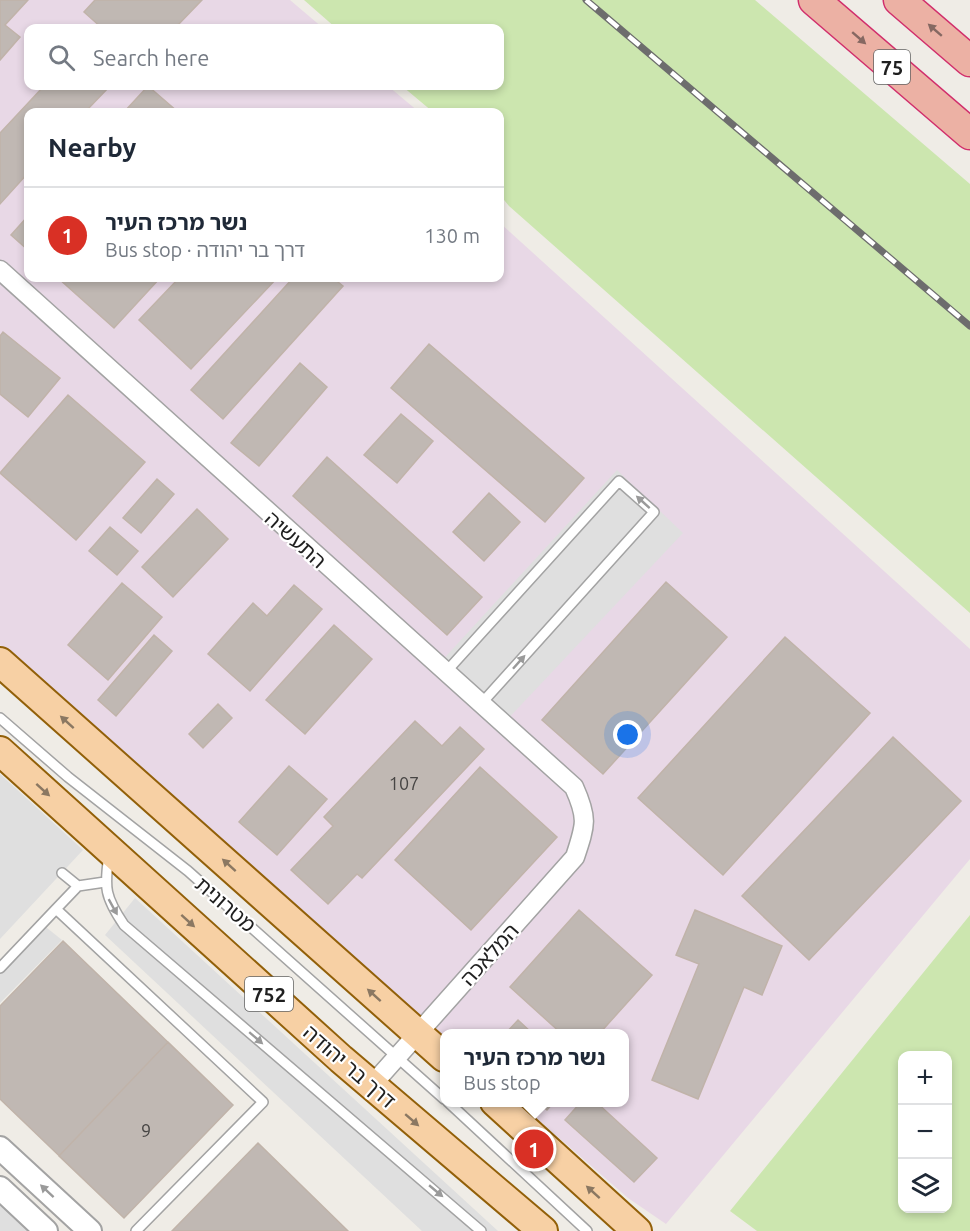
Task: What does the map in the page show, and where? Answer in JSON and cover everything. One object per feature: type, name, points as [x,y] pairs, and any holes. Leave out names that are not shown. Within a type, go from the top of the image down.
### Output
[{"type":"highway","name":"75","points":[[814,0],[970,134]]},
{"type":"highway","name":"75","points":[[899,0],[970,61]]},
{"type":"main road","points":[[0,662],[440,1053]]},
{"type":"main road","name":"דרך בר יהודה","points":[[0,751],[372,1085],[543,1231]]},
{"type":"main road","points":[[501,1107],[637,1231]]},
{"type":"street","name":"התעשיה","points":[[0,270],[480,705],[574,787],[585,812]]},
{"type":"street","name":"המלאכה","points":[[372,1085],[575,857],[583,833],[585,812]]},
{"type":"street","points":[[0,1148],[90,1231]]},
{"type":"street","points":[[0,1188],[46,1231]]},
{"type":"lane","points":[[445,673],[619,481],[654,512],[480,705]]},
{"type":"lane","name":"מטרונית","points":[[0,718],[68,777],[195,877],[440,1095]]},
{"type":"lane","points":[[110,850],[105,882],[108,902],[124,925],[481,1231]]},
{"type":"lane","points":[[62,873],[78,886]]},
{"type":"lane","points":[[0,968],[78,886],[105,882]]},
{"type":"lane","points":[[56,909],[263,1102],[136,1231]]},
{"type":"lane","points":[[453,1107],[587,1231]]},
{"type":"shaded area","points":[[0,0],[290,0],[318,24],[24,24],[24,90],[393,90],[414,108],[24,108],[24,282],[504,282],[504,227],[970,649],[970,859],[666,1224],[628,1198],[524,1107],[629,1107],[629,1029],[440,1029],[440,1033],[0,645]]},
{"type":"shaded area","points":[[617,470],[683,533],[502,725],[437,666]]},
{"type":"shaded area","points":[[0,774],[83,850],[0,939]]},
{"type":"shaded area","points":[[135,898],[498,1231],[422,1231],[105,935]]},
{"type":"shaded area","points":[[42,924],[62,940],[0,1003],[0,968]]},
{"type":"shaded area","points":[[0,1201],[32,1231],[0,1231]]},
{"type":"green space","points":[[304,0],[755,0],[970,184],[970,613],[509,206],[504,200],[504,108],[428,108],[407,90],[504,90],[504,24],[331,24]]},
{"type":"green space","points":[[970,915],[970,1231],[757,1231],[730,1211]]},
{"type":"building","points":[[0,0],[28,0],[5,25],[20,37],[0,60]]},
{"type":"building","points":[[95,0],[202,0],[179,24],[98,24],[84,12]]},
{"type":"building","points":[[40,90],[106,90],[89,108],[24,108],[24,177],[0,204],[0,133]]},
{"type":"building","points":[[144,90],[153,90],[173,108],[128,108]]},
{"type":"building","points":[[24,220],[24,246],[11,235]]},
{"type":"building","points":[[62,282],[156,282],[114,328]]},
{"type":"building","points":[[175,282],[273,282],[191,369],[139,320]]},
{"type":"building","points":[[289,282],[338,282],[343,286],[223,419],[191,390]]},
{"type":"building","points":[[3,332],[60,378],[28,417],[0,394],[0,336]]},
{"type":"building","points":[[429,344],[584,478],[545,522],[391,388]]},
{"type":"building","points":[[300,363],[327,387],[259,466],[231,443]]},
{"type":"building","points":[[68,395],[145,462],[76,540],[0,473]]},
{"type":"building","points":[[401,414],[433,441],[397,483],[364,455]]},
{"type":"building","points":[[327,457],[482,597],[447,635],[293,496]]},
{"type":"building","points":[[157,479],[174,494],[141,533],[123,518]]},
{"type":"building","points":[[489,493],[520,522],[484,561],[453,532]]},
{"type":"building","points":[[197,509],[228,539],[173,597],[142,567]]},
{"type":"building","points":[[110,527],[138,551],[117,575],[89,551]]},
{"type":"building","points":[[666,582],[727,637],[603,774],[542,720]]},
{"type":"building","points":[[122,583],[162,617],[108,680],[68,645]]},
{"type":"building","points":[[294,585],[322,609],[250,691],[208,654],[253,603],[267,616]]},
{"type":"building","points":[[334,625],[372,659],[305,734],[266,700]]},
{"type":"building","points":[[154,635],[172,651],[116,716],[98,700]]},
{"type":"building","points":[[785,637],[870,713],[723,875],[638,798]]},
{"type":"building","points":[[218,704],[232,718],[203,748],[189,734]]},
{"type":"building","points":[[415,721],[442,746],[460,727],[484,749],[362,878],[357,874],[328,904],[291,870],[333,826],[324,817]]},
{"type":"building","points":[[893,737],[961,801],[809,960],[742,896]]},
{"type":"building","points":[[289,766],[327,799],[277,855],[239,822]]},
{"type":"building","points":[[480,767],[557,837],[471,930],[395,860]]},
{"type":"building","points":[[579,910],[652,975],[603,1029],[556,1029],[510,987]]},
{"type":"building","points":[[695,910],[782,946],[762,995],[744,987],[698,1099],[652,1080],[699,964],[676,955]]},
{"type":"building","points":[[63,941],[233,1105],[124,1218],[0,1099],[0,1006]]},
{"type":"building","points":[[518,1020],[528,1029],[510,1029]]},
{"type":"building","points":[[168,1042],[233,1105],[124,1218],[59,1156]]},
{"type":"building","points":[[577,1107],[601,1107],[657,1158],[634,1182],[565,1120]]},
{"type":"building","points":[[258,1143],[348,1231],[172,1231]]},
{"type":"building","points":[[258,1143],[348,1231],[172,1231]]},
{"type":"railway","points":[[586,0],[970,326]]},
{"type":"place","name":"נשר מרכז העיר","points":[[534,1149]]}]
